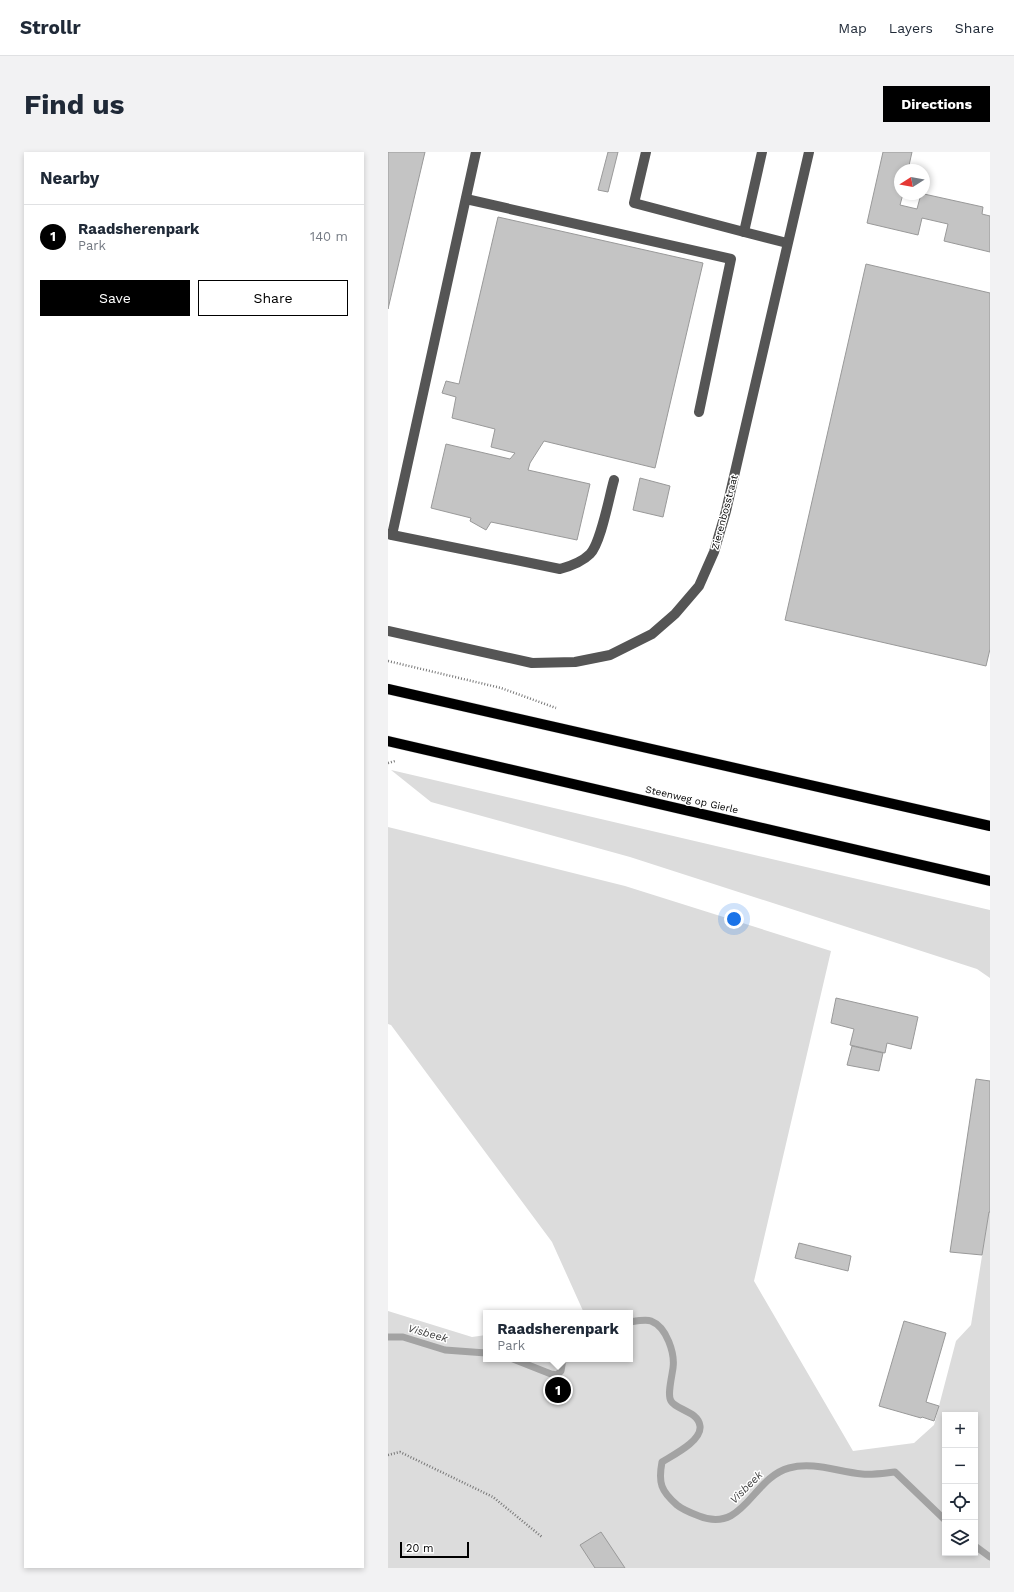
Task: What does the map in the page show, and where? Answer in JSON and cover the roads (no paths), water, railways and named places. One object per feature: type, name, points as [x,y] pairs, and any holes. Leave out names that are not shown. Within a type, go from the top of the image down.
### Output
[{"type":"main road","points":[[388,689],[990,826]]},
{"type":"main road","name":"Steenweg op Gierle","points":[[388,741],[990,881]]},
{"type":"street","points":[[476,152],[390,535],[560,569],[574,565],[591,553],[599,536],[614,480]]},
{"type":"street","points":[[646,152],[634,203],[787,243]]},
{"type":"street","points":[[744,232],[762,152]]},
{"type":"street","name":"Zierenbosstraat","points":[[388,632],[532,663],[575,662],[610,655],[652,634],[675,614],[699,586],[714,552],[726,511],[809,152]]},
{"type":"street","points":[[466,199],[731,259],[699,412]]},
{"type":"waterway","name":"Visbeek","points":[[633,1322],[649,1320],[657,1324],[666,1335],[673,1356],[670,1390],[671,1401],[677,1407],[695,1417],[700,1426],[699,1432],[692,1442],[662,1462],[660,1476],[662,1486],[667,1495],[677,1505],[690,1513],[714,1520],[727,1518],[737,1511],[776,1474],[798,1466],[816,1466],[862,1474],[895,1472],[942,1517]]},
{"type":"waterway","name":"Visbeek","points":[[388,1337],[403,1337],[445,1350],[483,1353]]},
{"type":"waterway","name":"Visbeek","points":[[521,1362],[557,1375],[561,1371],[562,1362]]},
{"type":"waterway","name":"Visbeek","points":[[978,1548],[990,1557]]},
{"type":"place","name":"Raadsherenpark","points":[[558,1390]]}]
